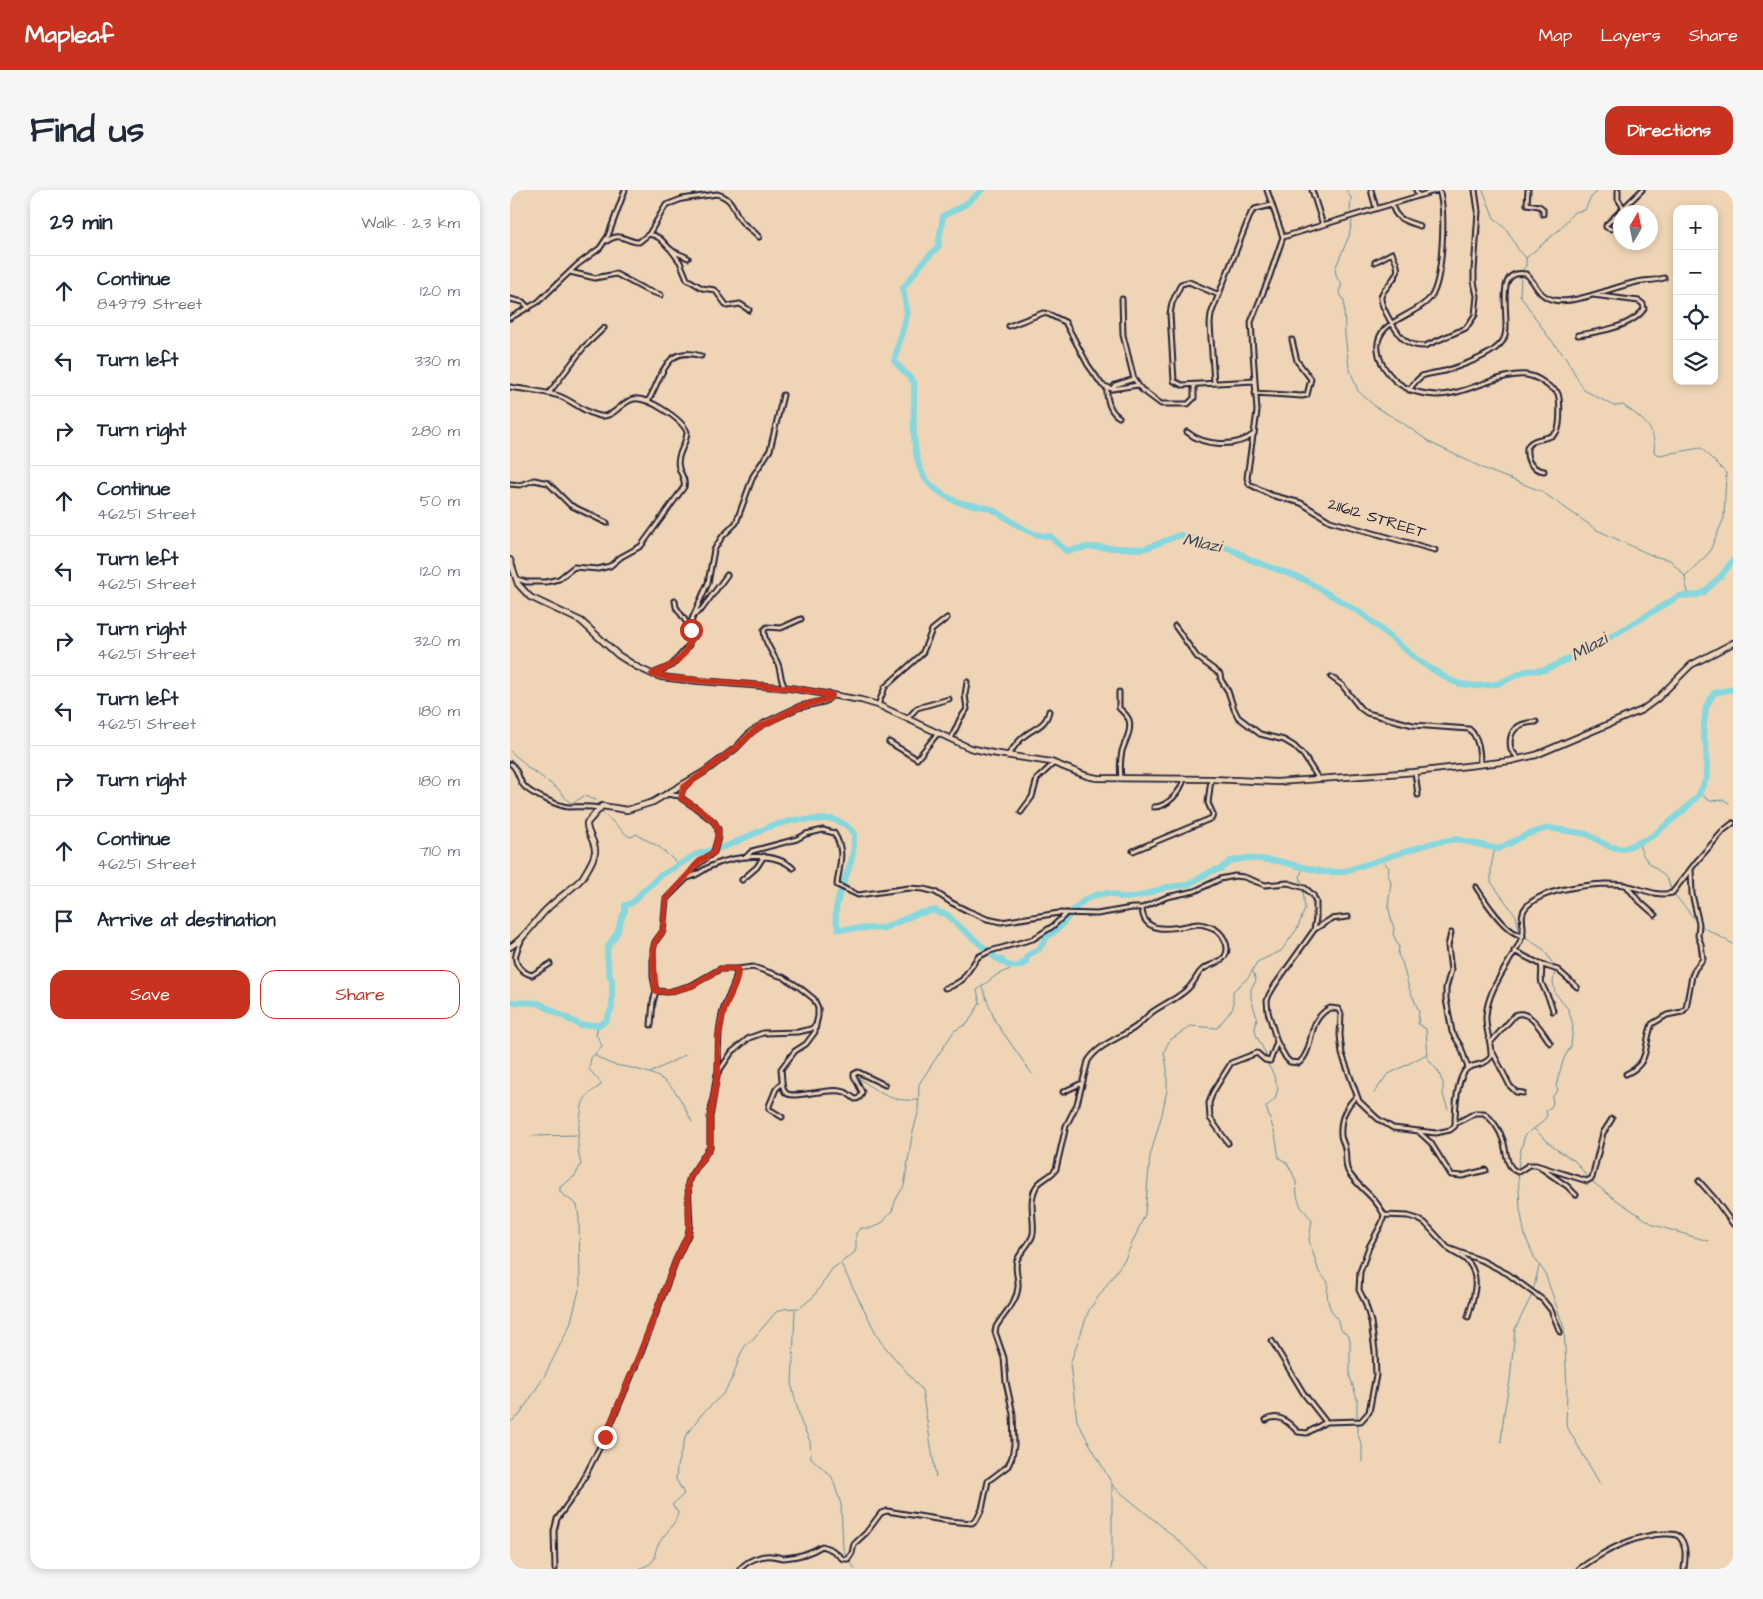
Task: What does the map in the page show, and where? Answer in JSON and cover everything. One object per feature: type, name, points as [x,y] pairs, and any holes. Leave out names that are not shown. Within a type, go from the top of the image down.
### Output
[{"type":"street","points":[[604,243],[625,190]]},
{"type":"street","points":[[1187,432],[1200,440],[1227,443],[1241,442],[1254,434],[1257,412],[1251,322],[1283,237],[1268,190]]},
{"type":"street","points":[[1312,190],[1323,225]]},
{"type":"street","points":[[1371,190],[1376,208]]},
{"type":"street","points":[[1416,190],[1418,196]]},
{"type":"street","points":[[1283,237],[1439,190],[1443,219],[1437,283],[1431,297],[1426,302],[1414,312],[1392,323],[1382,333],[1378,346],[1379,356],[1390,376],[1404,387],[1409,390],[1436,395],[1509,377],[1523,375],[1538,379],[1558,393],[1559,419],[1556,433],[1532,442],[1527,448],[1530,464],[1533,468],[1544,471]]},
{"type":"street","points":[[1375,262],[1392,253],[1398,265],[1398,272],[1382,292],[1381,300],[1400,337],[1405,341],[1419,346],[1432,344],[1466,328],[1472,322],[1477,304],[1474,282],[1478,210],[1475,190]]},
{"type":"street","points":[[1528,190],[1527,204],[1541,207],[1543,214]]},
{"type":"street","points":[[1618,190],[1618,199],[1622,205]]},
{"type":"street","points":[[1625,205],[1642,190]]},
{"type":"street","points":[[510,318],[530,308],[604,243],[616,236],[639,242],[649,234],[666,205],[682,199],[717,194],[723,195],[732,203],[743,223],[751,228],[758,237]]},
{"type":"street","points":[[1392,204],[1393,212],[1396,216],[1420,226]]},
{"type":"street","points":[[1214,384],[1210,319],[1251,213],[1255,209],[1272,205]]},
{"type":"street","points":[[1610,230],[1606,225],[1613,218]]},
{"type":"street","points":[[649,234],[663,240],[679,260],[684,277],[689,281],[704,289],[715,290],[727,306],[740,304],[748,310]]},
{"type":"street","points":[[671,250],[688,258]]},
{"type":"street","points":[[569,272],[595,278],[616,274],[646,290],[661,295]]},
{"type":"street","points":[[1409,390],[1421,376],[1462,365],[1489,353],[1503,342],[1506,330],[1506,287],[1508,278],[1511,276],[1526,274],[1537,290],[1554,300],[1568,300],[1636,282],[1664,278]]},
{"type":"street","points":[[1219,295],[1186,282],[1180,284],[1172,303],[1170,314],[1174,381],[1182,385],[1254,381]]},
{"type":"street","points":[[1578,334],[1609,329],[1637,316],[1644,309],[1644,304],[1639,301],[1592,295]]},
{"type":"street","points":[[510,299],[523,302],[530,308]]},
{"type":"street","points":[[1122,299],[1124,335],[1134,379],[1138,386],[1154,400],[1167,406],[1191,402],[1194,398],[1194,385]]},
{"type":"street","points":[[1009,326],[1043,313],[1061,319],[1069,327],[1088,365],[1102,385],[1112,389],[1138,386]]},
{"type":"street","points":[[549,393],[584,347],[604,328]]},
{"type":"street","points":[[1255,392],[1307,395],[1311,379],[1297,361],[1292,340]]},
{"type":"street","points":[[648,401],[668,362],[686,354],[701,356]]},
{"type":"street","points":[[1112,389],[1115,385],[1134,379]]},
{"type":"street","points":[[510,387],[549,393],[601,416],[612,414],[634,399],[648,401],[681,422],[687,432],[679,463],[679,469],[685,481],[684,487],[641,546],[621,557],[610,566],[598,569],[574,567],[560,579],[546,582],[526,582],[516,579]]},
{"type":"street","points":[[1107,388],[1109,403],[1114,413],[1119,417]]},
{"type":"street","points":[[652,674],[675,663],[689,645],[694,614],[708,583],[714,550],[722,537],[736,523],[749,486],[770,450],[783,395]]},
{"type":"street","name":"211612 STREET","points":[[1254,434],[1247,478],[1248,484],[1271,495],[1301,502],[1330,521],[1435,550]]},
{"type":"street","points":[[510,484],[520,485],[534,480],[548,483],[570,505],[607,523]]},
{"type":"street","points":[[510,563],[518,584],[530,597],[581,621],[618,655],[652,674],[670,678],[785,688],[878,704],[980,751],[1054,762],[1087,776],[1097,778],[1211,779],[1277,782],[1415,772],[1520,759],[1642,710],[1656,700],[1691,665],[1733,643]]},
{"type":"street","points":[[694,614],[702,608],[728,575]]},
{"type":"street","points":[[675,601],[676,607],[691,630]]},
{"type":"street","points":[[785,688],[781,681],[778,663],[767,643],[764,630],[767,627],[781,628],[801,618]]},
{"type":"street","points":[[878,704],[885,687],[922,654],[934,627],[947,618]]},
{"type":"street","points":[[1175,626],[1197,657],[1220,674],[1238,717],[1260,734],[1284,740],[1294,746],[1304,756],[1318,778]]},
{"type":"street","points":[[1331,677],[1342,685],[1360,708],[1367,713],[1413,725],[1469,729],[1476,739],[1480,764]]},
{"type":"street","points":[[951,739],[966,709],[967,682]]},
{"type":"street","points":[[1120,692],[1119,708],[1128,717],[1130,726],[1121,758],[1121,778]]},
{"type":"street","points":[[680,796],[684,787],[736,748],[757,728],[799,707],[825,700],[832,695]]},
{"type":"street","points":[[908,718],[917,708],[949,699]]},
{"type":"street","points":[[1007,756],[1022,737],[1045,722],[1048,711]]},
{"type":"street","points":[[1520,759],[1511,750],[1514,730],[1520,725],[1536,722]]},
{"type":"street","points":[[889,742],[917,759],[938,733]]},
{"type":"street","points":[[1021,812],[1032,798],[1037,779],[1054,762]]},
{"type":"street","points":[[511,764],[516,769],[525,788],[543,798],[563,806],[599,808],[604,806],[623,810],[646,805],[704,772]]},
{"type":"street","points":[[1415,772],[1418,794]]},
{"type":"street","points":[[1154,807],[1162,806],[1169,801],[1184,779]]},
{"type":"street","points":[[1134,851],[1212,818],[1213,814],[1207,800],[1211,779]]},
{"type":"street","points":[[651,1026],[656,991],[654,945],[663,931],[666,899],[700,861],[714,850],[718,837],[716,825],[703,812],[683,800],[680,796],[666,794]]},
{"type":"street","points":[[510,946],[523,936],[547,909],[576,884],[585,873],[594,857],[595,850],[587,829],[587,823],[599,808]]},
{"type":"street","points":[[1348,917],[1331,919],[1314,930],[1275,985],[1268,998],[1267,1010],[1277,1042],[1288,1061],[1293,1064],[1299,1064],[1306,1054],[1313,1027],[1319,1016],[1330,1008],[1338,1009],[1341,1014],[1341,1047],[1359,1101],[1389,1127],[1436,1133],[1445,1132],[1454,1128],[1458,1090],[1464,1072],[1468,1068],[1489,1060],[1491,1055],[1486,1018],[1487,1009],[1495,984],[1522,936],[1524,909],[1544,895],[1566,888],[1602,884],[1625,885],[1650,893],[1672,894],[1691,868],[1724,830],[1733,823]]},
{"type":"street","points":[[746,857],[752,851],[823,830],[834,833],[839,841],[842,852],[837,885],[842,888],[858,896],[909,888],[924,889],[934,892],[952,904],[968,911],[987,919],[1001,922],[1068,913],[1097,914],[1142,908],[1167,897],[1200,889],[1220,879],[1240,876],[1265,885],[1288,883],[1308,890],[1316,902],[1314,930]]},
{"type":"street","points":[[686,878],[696,876],[719,863],[746,857],[764,856],[777,859],[793,868]]},
{"type":"street","points":[[742,880],[757,867],[764,856]]},
{"type":"street","points":[[1626,1074],[1638,1068],[1643,1060],[1652,1024],[1668,1015],[1682,1012],[1688,1006],[1692,976],[1703,959],[1698,936],[1699,924],[1692,891],[1691,868]]},
{"type":"street","points":[[1625,885],[1655,915]]},
{"type":"street","points":[[1476,887],[1498,920],[1504,923],[1513,933],[1522,936]]},
{"type":"street","points":[[740,1569],[755,1559],[766,1556],[784,1558],[813,1551],[822,1546],[832,1550],[843,1559],[848,1559],[854,1544],[866,1533],[881,1513],[884,1512],[890,1511],[956,1522],[972,1523],[977,1519],[984,1505],[988,1481],[1008,1466],[1014,1446],[1014,1414],[1006,1382],[1004,1358],[995,1332],[996,1327],[1016,1297],[1018,1287],[1016,1265],[1019,1256],[1032,1236],[1032,1212],[1035,1191],[1040,1183],[1056,1169],[1066,1126],[1078,1104],[1085,1070],[1091,1055],[1133,1029],[1154,1011],[1177,997],[1193,984],[1200,972],[1223,958],[1226,954],[1223,937],[1220,931],[1215,928],[1202,924],[1172,929],[1154,927],[1145,920],[1142,908]]},
{"type":"street","points":[[944,988],[962,980],[978,957],[1033,939],[1068,913]]},
{"type":"street","points":[[1452,933],[1448,946],[1451,970],[1446,988],[1446,999],[1452,1032],[1461,1047],[1468,1068]]},
{"type":"street","points":[[523,936],[514,959],[519,967],[532,975],[550,964]]},
{"type":"street","points":[[1514,951],[1540,964],[1558,970],[1577,987]]},
{"type":"street","points":[[1540,964],[1542,984],[1551,1001],[1553,1011]]},
{"type":"street","points":[[656,991],[668,992],[692,986],[720,969],[738,969],[750,966],[786,978],[814,1000],[818,1016],[815,1032],[781,1069],[782,1082],[788,1094],[802,1095],[822,1090],[832,1090],[845,1092],[855,1099],[860,1097],[862,1092],[854,1076],[856,1072],[862,1073],[885,1085]]},
{"type":"street","points":[[554,1569],[554,1531],[557,1519],[579,1488],[608,1431],[689,1232],[688,1184],[690,1177],[710,1147],[710,1117],[718,1073],[720,1024],[736,981],[738,969]]},
{"type":"street","points":[[1490,1043],[1515,1015],[1520,1013],[1528,1015],[1550,1043]]},
{"type":"street","points":[[718,1073],[738,1046],[756,1035],[769,1032],[804,1031],[816,1025]]},
{"type":"street","points":[[1228,1143],[1210,1118],[1209,1103],[1213,1092],[1230,1063],[1256,1053],[1265,1060],[1270,1061],[1277,1042]]},
{"type":"street","points":[[1491,1049],[1510,1086],[1516,1092],[1523,1093]]},
{"type":"street","points":[[782,1082],[776,1089],[768,1106],[769,1109],[782,1117]]},
{"type":"street","points":[[1063,1092],[1082,1083]]},
{"type":"street","points":[[1266,1420],[1280,1417],[1298,1432],[1304,1433],[1326,1422],[1361,1421],[1367,1416],[1371,1405],[1376,1375],[1375,1351],[1370,1318],[1359,1290],[1359,1284],[1361,1267],[1384,1215],[1377,1204],[1349,1173],[1346,1165],[1345,1149],[1341,1137],[1343,1118],[1348,1105],[1357,1096]]},
{"type":"street","points":[[1455,1124],[1475,1112],[1484,1113],[1501,1134],[1509,1164],[1518,1172],[1529,1165],[1536,1165],[1575,1178],[1590,1180],[1603,1133],[1612,1119]]},
{"type":"street","points":[[1418,1131],[1431,1143],[1451,1175],[1462,1176],[1486,1170]]},
{"type":"street","points":[[1536,1165],[1567,1186],[1576,1195]]},
{"type":"street","points":[[1698,1182],[1714,1198],[1733,1224]]},
{"type":"street","points":[[1384,1215],[1408,1216],[1426,1223],[1448,1248],[1466,1260],[1470,1265],[1476,1287],[1468,1317]]},
{"type":"street","points":[[1448,1248],[1496,1266],[1522,1284],[1543,1300],[1552,1310],[1560,1332]]},
{"type":"street","points":[[1272,1341],[1304,1394],[1326,1422]]},
{"type":"street","points":[[1579,1569],[1617,1546],[1645,1536],[1670,1534],[1677,1535],[1682,1540],[1685,1552],[1684,1569]]},
{"type":"waterway","name":"Mlazi","points":[[982,190],[966,204],[943,216],[938,247],[903,288],[907,314],[894,361],[914,382],[914,430],[919,466],[929,484],[951,499],[995,511],[1021,528],[1042,536],[1050,536],[1066,551],[1089,547],[1144,549],[1180,535],[1229,548],[1251,560],[1305,580],[1364,615],[1420,662],[1450,680],[1460,684],[1477,686],[1497,684],[1526,671],[1544,670],[1554,666],[1612,636],[1679,596],[1697,595],[1704,592],[1721,576],[1733,560]]},
{"type":"waterway","points":[[1346,190],[1351,198],[1350,211]]},
{"type":"waterway","points":[[1483,190],[1494,218],[1507,230],[1518,249],[1526,258]]},
{"type":"waterway","points":[[1522,270],[1526,266],[1526,258],[1558,231],[1574,212],[1585,210],[1590,199],[1598,190]]},
{"type":"waterway","points":[[1352,221],[1349,236],[1335,269],[1337,278],[1342,284],[1339,292],[1344,301],[1345,335],[1349,367],[1358,391],[1377,408],[1400,421],[1431,443],[1487,470],[1541,491],[1597,530],[1653,556],[1670,560],[1685,576],[1689,595]]},
{"type":"waterway","points":[[1521,276],[1520,295],[1547,335],[1566,358],[1584,390],[1614,406],[1623,405],[1642,419],[1653,436],[1654,452],[1659,455],[1701,448],[1726,473],[1724,518],[1709,553],[1685,576]]},
{"type":"waterway","points":[[1071,912],[1086,899],[1096,895],[1108,893],[1124,898],[1140,896],[1167,887],[1187,885],[1212,871],[1220,869],[1231,861],[1247,858],[1278,861],[1323,872],[1342,872],[1432,843],[1456,839],[1498,849],[1528,834],[1548,828],[1587,834],[1610,847],[1623,849],[1651,837],[1698,796],[1707,777],[1706,747],[1703,733],[1706,707],[1714,693],[1733,689]]},
{"type":"waterway","points":[[510,751],[528,768],[559,790],[569,802],[573,803],[584,796],[596,800],[598,805]]},
{"type":"waterway","points":[[1699,793],[1710,801],[1724,800],[1729,803]]},
{"type":"waterway","points":[[601,811],[628,836],[632,837],[636,834],[659,847],[678,864]]},
{"type":"waterway","points":[[510,1002],[538,1003],[580,1025],[599,1025],[606,1021],[612,1007],[612,980],[609,974],[607,952],[617,933],[625,911],[625,905],[634,901],[658,877],[695,855],[727,846],[771,826],[794,820],[833,819],[846,825],[854,833],[854,847],[836,911],[836,921],[839,929],[884,928],[916,914],[936,910],[949,916],[997,959],[1017,966],[1022,965],[1023,962],[1026,963],[1027,956],[1039,949],[1047,937],[1060,927],[1071,913]]},
{"type":"waterway","points":[[1638,842],[1645,858],[1664,875],[1671,889]]},
{"type":"waterway","points":[[1495,848],[1491,867],[1491,882],[1516,916],[1520,933]]},
{"type":"waterway","points":[[1382,860],[1389,868],[1388,875],[1391,882],[1388,906],[1394,929],[1393,934],[1399,947],[1398,955],[1419,1011],[1418,1024],[1426,1029],[1428,1059],[1438,1071],[1443,1083],[1443,1095],[1448,1109]]},
{"type":"waterway","points":[[1302,885],[1300,876],[1303,867]]},
{"type":"waterway","points":[[1111,1569],[1112,1484],[1077,1421],[1070,1364],[1089,1310],[1125,1259],[1145,1214],[1150,1156],[1167,1090],[1167,1068],[1164,1053],[1167,1045],[1170,1040],[1191,1026],[1217,1028],[1233,1008],[1233,991],[1248,978],[1257,962],[1281,951],[1297,929],[1305,909],[1303,889]]},
{"type":"waterway","points":[[1674,894],[1698,923]]},
{"type":"waterway","points":[[1701,926],[1733,944]]},
{"type":"waterway","points":[[1524,936],[1544,950],[1555,967]]},
{"type":"waterway","points":[[639,1569],[650,1564],[655,1558],[658,1545],[676,1518],[678,1512],[672,1505],[684,1494],[676,1479],[677,1466],[686,1435],[702,1414],[724,1393],[733,1377],[740,1355],[746,1344],[753,1339],[776,1312],[783,1309],[800,1308],[814,1296],[832,1269],[854,1253],[856,1249],[856,1233],[861,1228],[872,1228],[883,1222],[892,1211],[896,1199],[904,1186],[912,1136],[918,1113],[919,1084],[954,1031],[968,1023],[980,1003],[977,990],[998,974],[1015,967]]},
{"type":"waterway","points":[[1253,971],[1256,981],[1251,989],[1251,998],[1257,1018],[1256,1035],[1265,1052],[1268,1065],[1278,1088],[1275,1099],[1266,1107],[1275,1134],[1279,1158],[1287,1163],[1292,1172],[1301,1207],[1312,1220],[1309,1240],[1319,1272],[1328,1282],[1327,1298],[1329,1306],[1338,1320],[1341,1330],[1350,1340],[1350,1377],[1357,1399],[1357,1419]]},
{"type":"waterway","points":[[1555,971],[1553,982],[1555,993],[1568,1009],[1573,1025],[1571,1046],[1564,1058],[1556,1086],[1558,1090],[1552,1097],[1553,1103],[1546,1110],[1547,1116],[1539,1125],[1525,1135],[1518,1169],[1520,1209],[1525,1236],[1535,1259],[1545,1273],[1564,1328],[1567,1388],[1566,1425],[1600,1484]]},
{"type":"waterway","points":[[982,987],[995,1021],[1032,1074]]},
{"type":"waterway","points":[[510,1422],[519,1416],[545,1375],[570,1325],[580,1286],[579,1218],[577,1205],[560,1192],[560,1187],[575,1176],[581,1164],[578,1142],[582,1106],[586,1097],[600,1086],[601,1083],[589,1069],[591,1058],[602,1046],[596,1035],[598,1025]]},
{"type":"waterway","points":[[1374,1093],[1387,1075],[1427,1054]]},
{"type":"waterway","points":[[595,1055],[611,1064],[650,1073],[667,1083],[678,1095],[692,1122]]},
{"type":"waterway","points":[[650,1073],[685,1055]]},
{"type":"waterway","points":[[859,1078],[886,1096],[901,1100],[919,1100]]},
{"type":"waterway","points":[[1534,1129],[1556,1149],[1575,1161],[1590,1180],[1654,1225],[1708,1241]]},
{"type":"waterway","points":[[532,1136],[577,1135]]},
{"type":"waterway","points":[[841,1264],[880,1341],[922,1390],[936,1477]]},
{"type":"waterway","points":[[1533,1291],[1539,1266]]},
{"type":"waterway","points":[[1501,1442],[1515,1329],[1532,1295]]},
{"type":"waterway","points":[[795,1310],[792,1387],[801,1422],[810,1441],[811,1458],[832,1477],[841,1504],[843,1548],[855,1569]]},
{"type":"waterway","points":[[1358,1423],[1358,1436],[1362,1445],[1362,1462]]},
{"type":"waterway","points":[[1112,1485],[1173,1536],[1206,1569]]},
{"type":"route","points":[[605,1437],[689,1232],[688,1184],[690,1177],[710,1147],[710,1117],[718,1073],[720,1024],[738,969],[715,970],[692,986],[672,991],[661,992],[656,991],[655,988],[652,954],[655,942],[663,931],[666,899],[690,875],[700,861],[714,852],[718,837],[718,829],[714,822],[692,804],[683,800],[680,796],[681,791],[736,748],[757,728],[799,707],[825,700],[832,695],[790,688],[670,678],[652,674],[675,663],[689,645],[691,630]]}]
